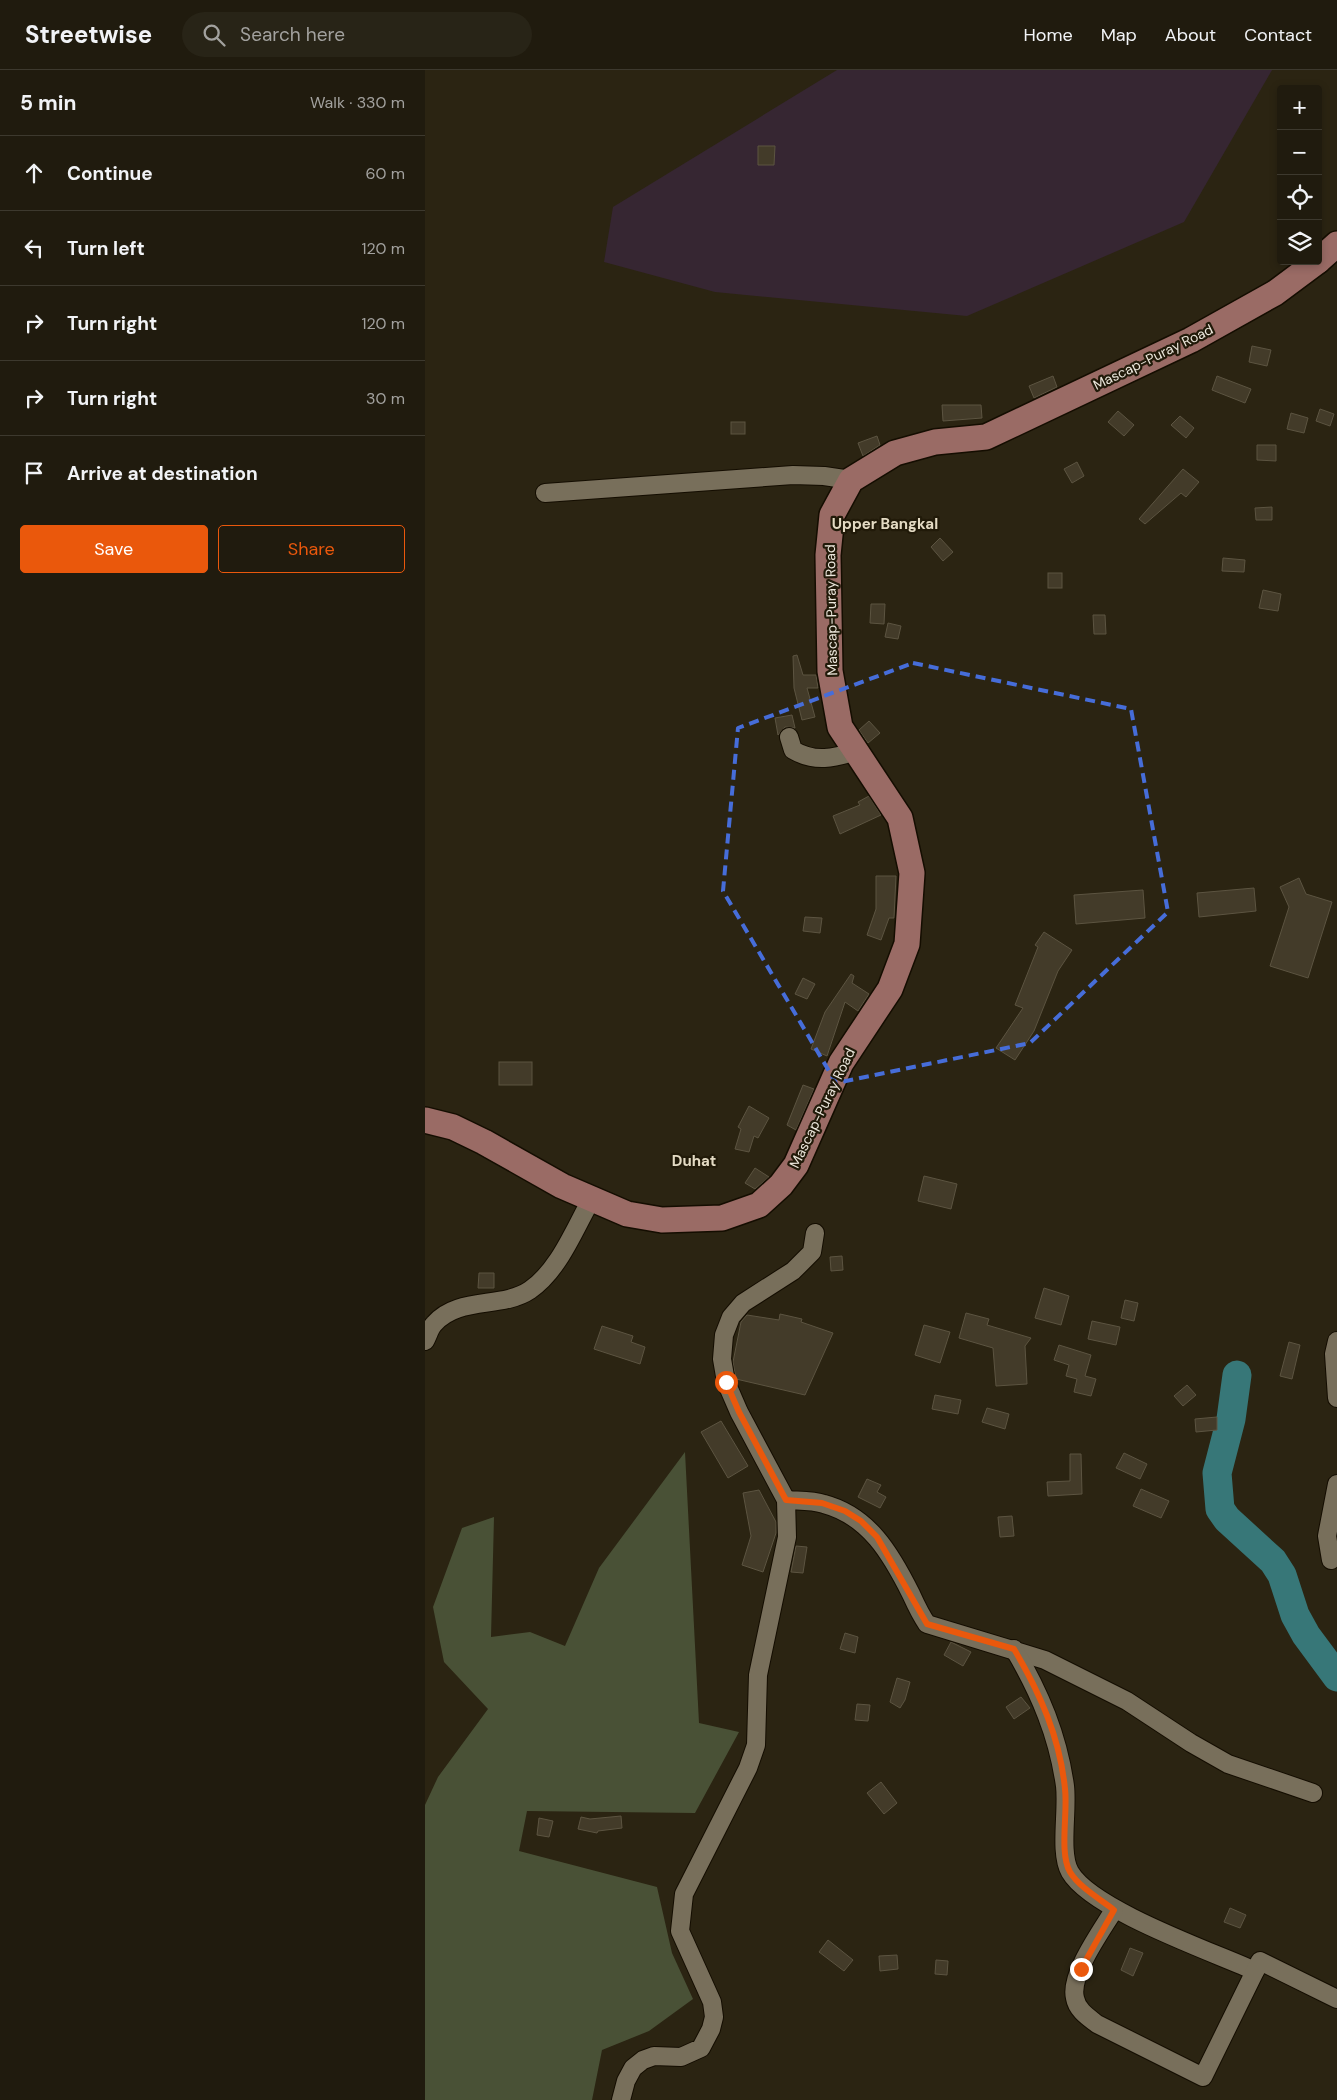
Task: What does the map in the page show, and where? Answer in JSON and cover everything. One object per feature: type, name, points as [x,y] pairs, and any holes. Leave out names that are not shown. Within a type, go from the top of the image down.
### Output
[{"type":"street","name":"Mascap-Puray Road","points":[[1322,257],[1337,244]]},
{"type":"street","name":"Mascap-Puray Road","points":[[425,1120],[453,1127],[484,1142],[562,1186],[627,1214],[662,1220],[722,1218],[759,1204],[781,1185],[796,1165],[841,1063],[890,989],[907,944],[912,873],[900,818],[841,727],[830,671],[829,547],[832,515],[851,480],[895,453],[935,442],[986,437],[1191,340],[1275,293],[1313,265]]},
{"type":"street","points":[[545,493],[793,475],[824,476],[851,480]]},
{"type":"street","points":[[789,737],[793,750],[812,759],[838,757],[857,751]]},
{"type":"street","points":[[425,1341],[434,1324],[454,1310],[478,1303],[510,1298],[529,1291],[551,1271],[591,1200]]},
{"type":"street","points":[[621,2100],[626,2081],[633,2068],[654,2056],[681,2057],[701,2048],[711,2029],[714,2017],[712,2002],[680,1931],[683,1894],[748,1768],[756,1745],[758,1675],[787,1537],[786,1500],[739,1412],[726,1382],[722,1359],[724,1335],[731,1317],[743,1303],[793,1271],[812,1252],[815,1233]]},
{"type":"street","points":[[1337,1341],[1334,1354],[1337,1398]]},
{"type":"street","points":[[1331,1560],[1327,1536],[1337,1484]]},
{"type":"street","points":[[786,1500],[822,1503],[845,1511],[861,1521],[877,1537],[927,1624],[1045,1660],[1119,1697],[1228,1764],[1313,1793]]},
{"type":"street","points":[[1014,1649],[1034,1683],[1058,1746],[1065,1788],[1067,1817],[1065,1856],[1070,1873],[1114,1910],[1255,1971]]},
{"type":"street","points":[[1114,1910],[1081,1969],[1075,1984],[1075,1998],[1083,2014],[1097,2024],[1203,2077],[1260,1961],[1337,1999]]},
{"type":"highlighted area","points":[[913,663],[1131,709],[1168,912],[1030,1043],[836,1083],[723,891],[738,728]]},
{"type":"shaded area","points":[[837,70],[1272,70],[1184,222],[967,316],[715,292],[604,262],[613,207]]},
{"type":"green space","points":[[685,1452],[699,1723],[739,1732],[695,1813],[527,1811],[519,1851],[657,1887],[672,1953],[693,1999],[649,2031],[602,2050],[592,2100],[425,2100],[425,1805],[438,1777],[488,1709],[444,1662],[433,1607],[462,1528],[494,1517],[491,1637],[530,1632],[565,1646],[599,1568]]},
{"type":"building","points":[[758,146],[775,146],[774,165],[758,165]]},
{"type":"building","points":[[1252,346],[1271,350],[1267,366],[1249,362]]},
{"type":"building","points":[[1053,376],[1057,387],[1034,398],[1029,386]]},
{"type":"building","points":[[1217,376],[1251,389],[1245,403],[1212,390]]},
{"type":"building","points":[[942,405],[981,405],[982,418],[943,421]]},
{"type":"building","points":[[1320,409],[1334,414],[1330,426],[1316,421]]},
{"type":"building","points":[[1118,411],[1134,425],[1124,436],[1108,422]]},
{"type":"building","points":[[1291,413],[1308,418],[1304,433],[1287,429]]},
{"type":"building","points":[[1180,416],[1194,428],[1186,438],[1171,425]]},
{"type":"building","points":[[731,422],[745,422],[745,434],[731,434]]},
{"type":"building","points":[[877,436],[880,445],[863,456],[858,443]]},
{"type":"building","points":[[1257,445],[1276,445],[1276,461],[1257,460]]},
{"type":"building","points":[[1077,462],[1084,476],[1072,483],[1064,469]]},
{"type":"building","points":[[1183,469],[1199,482],[1186,497],[1181,493],[1145,524],[1139,519]]},
{"type":"building","points":[[1272,507],[1272,520],[1256,520],[1255,508]]},
{"type":"building","points":[[940,538],[953,552],[943,561],[931,547]]},
{"type":"building","points":[[1223,558],[1245,560],[1244,572],[1222,571]]},
{"type":"building","points":[[1048,573],[1062,573],[1062,588],[1048,588]]},
{"type":"building","points":[[1263,590],[1281,594],[1278,611],[1259,608]]},
{"type":"building","points":[[871,604],[885,604],[884,624],[870,623]]},
{"type":"building","points":[[1093,615],[1105,615],[1106,634],[1094,634]]},
{"type":"building","points":[[888,623],[901,626],[898,639],[885,637]]},
{"type":"building","points":[[797,655],[803,675],[816,675],[818,688],[807,688],[815,717],[802,720],[794,688],[793,656]]},
{"type":"building","points":[[792,715],[795,728],[785,727],[778,735],[775,718]]},
{"type":"building","points":[[869,721],[880,733],[868,743],[859,730]]},
{"type":"building","points":[[869,796],[881,815],[840,834],[833,816],[860,805],[858,802]]},
{"type":"building","points":[[876,876],[896,876],[894,918],[889,918],[881,940],[867,935],[876,909]]},
{"type":"building","points":[[1299,878],[1306,894],[1332,902],[1308,978],[1270,966],[1289,907],[1280,887]]},
{"type":"building","points":[[1254,888],[1256,911],[1199,917],[1197,893]]},
{"type":"building","points":[[1143,890],[1145,918],[1076,924],[1074,895]]},
{"type":"building","points":[[805,917],[822,918],[820,933],[803,931]]},
{"type":"building","points":[[1044,932],[1072,950],[1058,971],[1034,1031],[1015,1060],[996,1048],[1023,1008],[1015,1005],[1038,947],[1035,945]]},
{"type":"building","points":[[851,974],[854,976],[852,983],[869,994],[858,1011],[845,1002],[827,1056],[811,1049],[825,1012]]},
{"type":"building","points":[[803,978],[815,984],[807,999],[795,994]]},
{"type":"building","points":[[499,1062],[532,1062],[532,1085],[499,1085]]},
{"type":"building","points":[[803,1085],[814,1089],[796,1130],[787,1125]]},
{"type":"building","points":[[749,1106],[769,1118],[758,1138],[754,1136],[749,1152],[735,1149],[741,1129],[738,1127]]},
{"type":"building","points":[[755,1168],[769,1177],[755,1189],[745,1183]]},
{"type":"building","points":[[924,1176],[957,1184],[951,1209],[918,1201]]},
{"type":"building","points":[[842,1256],[843,1270],[831,1271],[830,1257]]},
{"type":"building","points":[[479,1273],[494,1273],[494,1288],[478,1288]]},
{"type":"building","points":[[1044,1288],[1069,1296],[1061,1325],[1035,1318]]},
{"type":"building","points":[[1125,1300],[1138,1303],[1134,1321],[1121,1318]]},
{"type":"building","points":[[966,1313],[989,1319],[987,1325],[1031,1338],[1025,1346],[1027,1384],[996,1386],[993,1348],[959,1338]]},
{"type":"building","points":[[780,1314],[802,1319],[801,1322],[833,1333],[805,1395],[736,1379],[733,1362],[741,1322],[747,1315],[779,1320]]},
{"type":"building","points":[[1092,1321],[1120,1327],[1116,1345],[1088,1339]]},
{"type":"building","points":[[924,1325],[950,1332],[940,1363],[915,1355]]},
{"type":"building","points":[[602,1326],[633,1336],[631,1342],[645,1347],[640,1364],[594,1349]]},
{"type":"building","points":[[1289,1342],[1300,1345],[1292,1379],[1280,1376]]},
{"type":"building","points":[[1059,1345],[1091,1355],[1085,1376],[1096,1379],[1091,1396],[1074,1392],[1077,1379],[1066,1376],[1069,1365],[1054,1360]]},
{"type":"building","points":[[1187,1385],[1196,1395],[1183,1406],[1174,1396]]},
{"type":"building","points":[[935,1395],[961,1400],[958,1414],[932,1409]]},
{"type":"building","points":[[987,1408],[1009,1414],[1005,1429],[982,1422]]},
{"type":"building","points":[[1217,1417],[1217,1430],[1196,1432],[1195,1419]]},
{"type":"building","points":[[721,1421],[748,1466],[728,1478],[701,1432]]},
{"type":"building","points":[[1124,1453],[1147,1464],[1140,1479],[1116,1468]]},
{"type":"building","points":[[1070,1454],[1081,1454],[1082,1494],[1048,1496],[1047,1482],[1070,1481]]},
{"type":"building","points":[[867,1479],[881,1485],[877,1492],[886,1497],[880,1508],[858,1497]]},
{"type":"building","points":[[1141,1489],[1169,1501],[1161,1518],[1133,1506]]},
{"type":"building","points":[[759,1490],[776,1522],[776,1533],[763,1572],[742,1565],[751,1536],[743,1493]]},
{"type":"building","points":[[1012,1516],[1014,1536],[1000,1537],[998,1517]]},
{"type":"building","points":[[796,1546],[807,1547],[803,1573],[791,1572]]},
{"type":"building","points":[[845,1633],[858,1637],[855,1653],[840,1649]]},
{"type":"building","points":[[951,1642],[971,1652],[963,1666],[944,1655]]},
{"type":"building","points":[[897,1678],[910,1682],[905,1700],[900,1708],[890,1702]]},
{"type":"building","points":[[1021,1697],[1030,1708],[1014,1719],[1006,1707]]},
{"type":"building","points":[[857,1704],[870,1705],[868,1721],[855,1720]]},
{"type":"building","points":[[881,1782],[897,1803],[884,1814],[867,1793]]},
{"type":"building","points":[[621,1816],[622,1828],[598,1831],[597,1833],[578,1829],[581,1817],[590,1819]]},
{"type":"building","points":[[539,1818],[553,1821],[549,1837],[537,1835]]},
{"type":"building","points":[[1230,1908],[1246,1915],[1240,1928],[1224,1922]]},
{"type":"building","points":[[828,1940],[853,1960],[844,1971],[819,1952]]},
{"type":"building","points":[[1130,1948],[1143,1953],[1133,1976],[1121,1970]]},
{"type":"building","points":[[897,1955],[898,1969],[880,1971],[879,1956]]},
{"type":"building","points":[[936,1960],[948,1961],[947,1975],[935,1974]]},
{"type":"waterway","points":[[1237,1375],[1231,1419],[1217,1473],[1220,1509],[1227,1519],[1273,1561],[1282,1575],[1295,1615],[1306,1635],[1337,1677]]},
{"type":"district","name":"Upper Bangkal","points":[[885,524]]},
{"type":"district","name":"Duhat","points":[[694,1161]]},
{"type":"route","points":[[726,1382],[739,1412],[786,1500],[822,1503],[845,1511],[861,1521],[877,1537],[927,1624],[1014,1649],[1034,1683],[1058,1746],[1065,1788],[1067,1817],[1065,1856],[1070,1873],[1114,1910],[1081,1969]]}]
